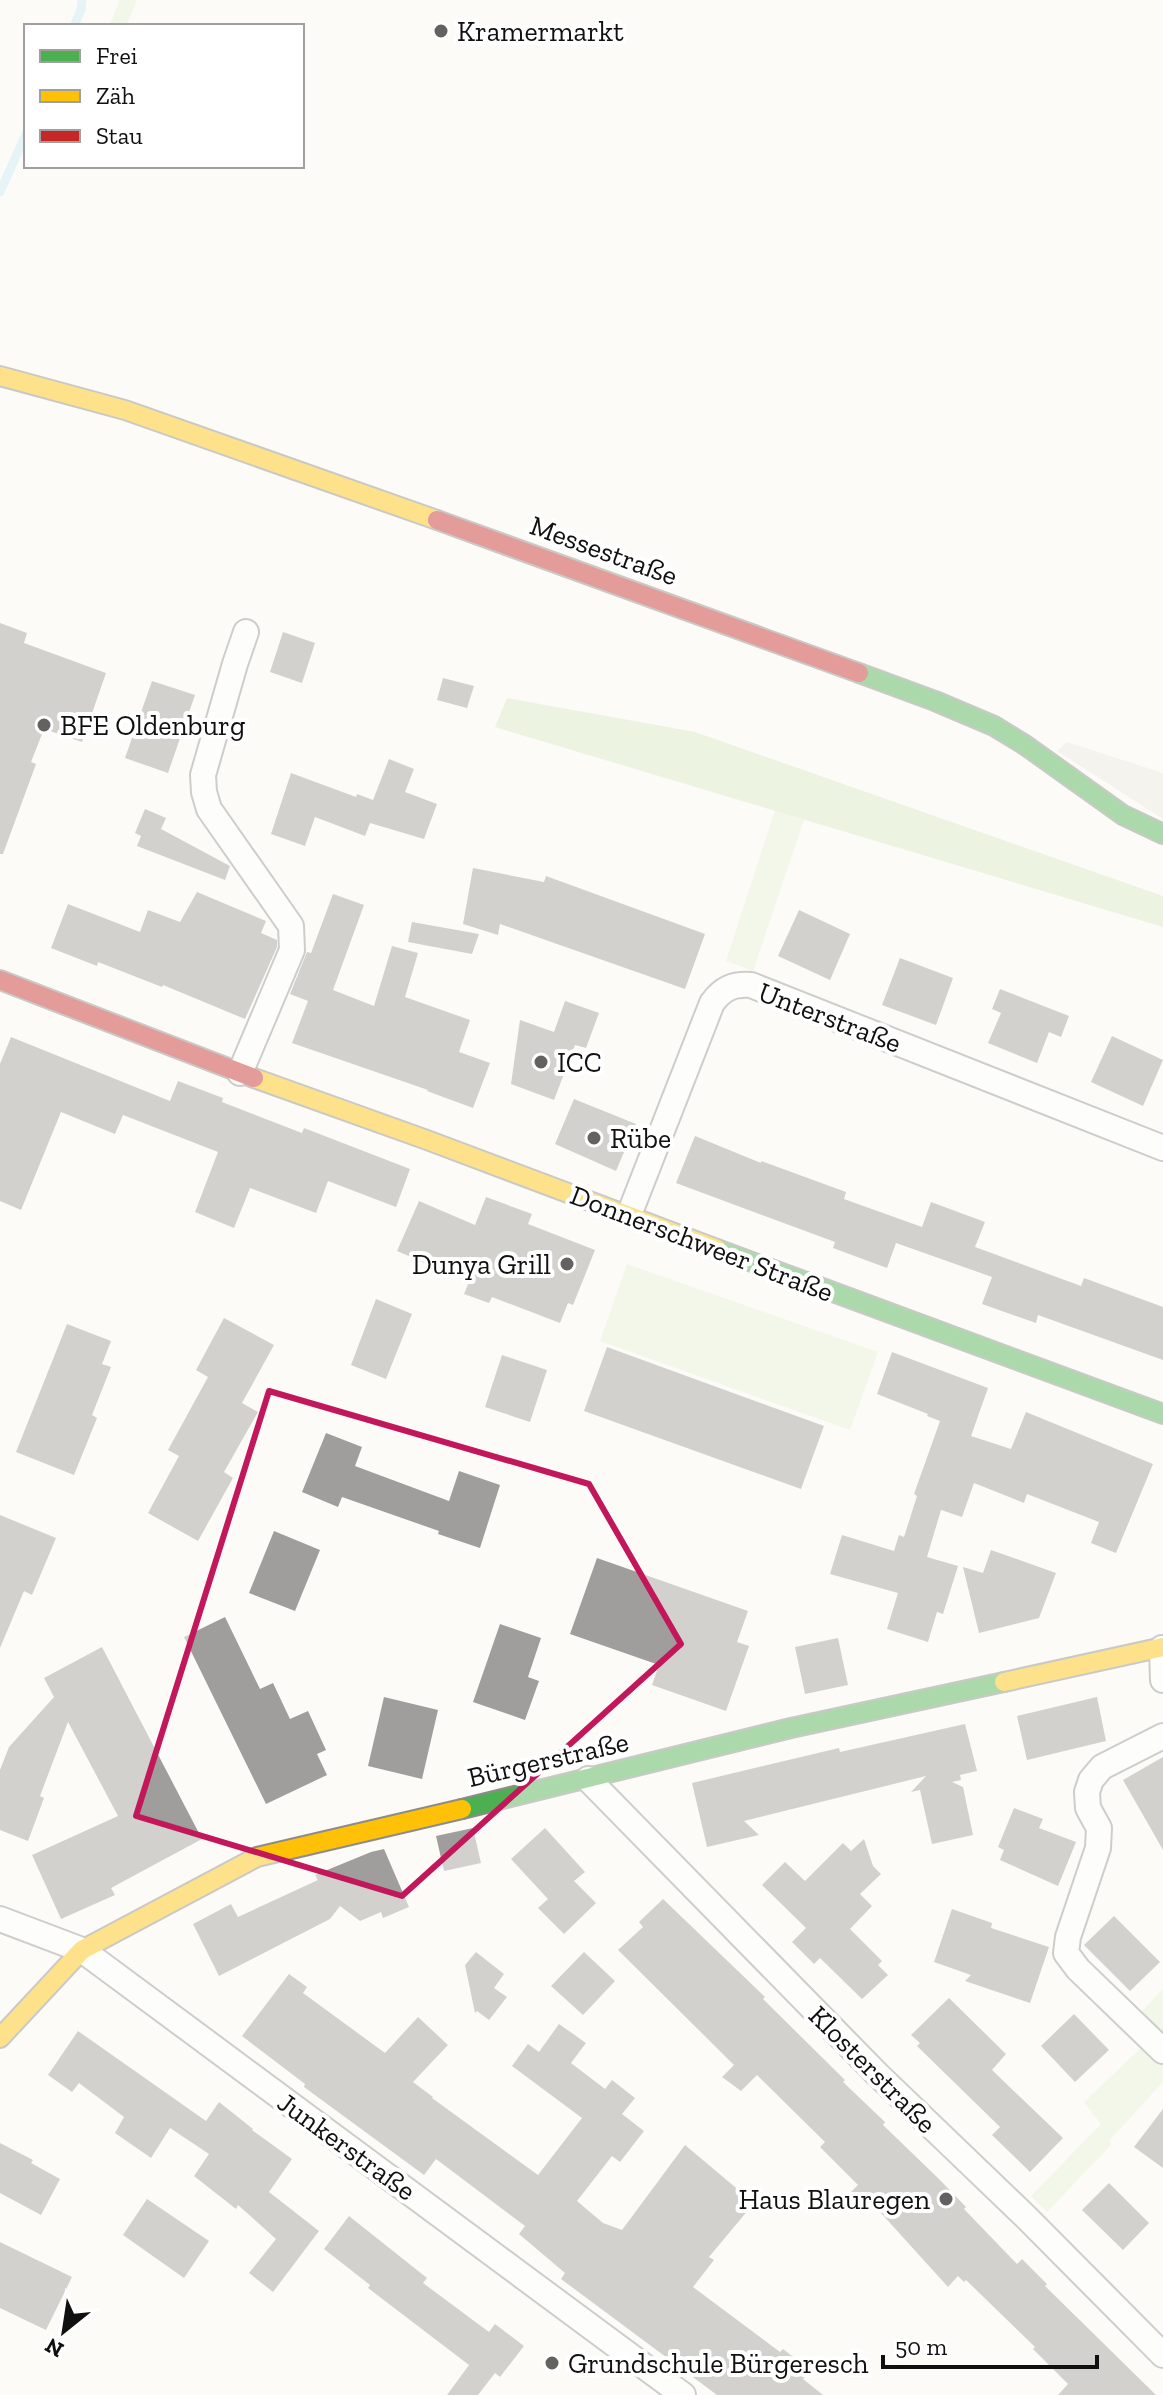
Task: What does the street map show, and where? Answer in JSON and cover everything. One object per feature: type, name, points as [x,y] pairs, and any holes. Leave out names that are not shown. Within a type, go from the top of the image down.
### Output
[{"type":"street","name":"Messestraße","points":[[0,376],[125,410],[254,454],[935,701],[994,726],[1123,815],[1163,834]]},
{"type":"street","points":[[240,1073],[292,950],[291,926],[209,809],[204,792],[203,775],[246,632]]},
{"type":"street","name":"Donnerschweer Straße","points":[[0,980],[240,1073],[1163,1414]]},
{"type":"street","name":"Unterstraße","points":[[629,1215],[712,1003],[727,988],[739,985],[751,985],[1163,1148]]},
{"type":"street","points":[[1162,1648],[1163,1680]]},
{"type":"street","name":"Bürgerstraße","points":[[0,2038],[82,1950],[257,1857],[791,1728],[1162,1648]]},
{"type":"street","points":[[1163,1736],[1102,1767],[1091,1780],[1087,1792],[1088,1808],[1099,1828],[1098,1848],[1068,1937],[1066,1953],[1078,1969],[1163,2051]]},
{"type":"street","name":"Klosterstraße","points":[[588,1779],[877,2074],[1027,2218],[1163,2355]]},
{"type":"street","name":"Junkerstraße","points":[[0,1919],[82,1950],[683,2395]]},
{"type":"highlighted area","points":[[269,1391],[589,1484],[681,1644],[402,1896],[136,1816]]},
{"type":"green space","points":[[120,0],[137,0],[127,24],[110,24]]},
{"type":"green space","points":[[507,698],[695,732],[1163,896],[1163,927],[495,727]]},
{"type":"green space","points":[[776,807],[805,817],[753,971],[726,961]]},
{"type":"green space","points":[[627,1264],[878,1352],[850,1430],[600,1341]]},
{"type":"green space","points":[[1163,1989],[1163,2036],[1139,2014]]},
{"type":"green space","points":[[1141,2048],[1163,2065],[1163,2082],[1109,2141],[1111,2145],[1047,2212],[1031,2196],[1101,2124],[1084,2102]]},
{"type":"shaded area","points":[[1067,742],[1163,773],[1163,819],[1057,751]]},
{"type":"building","name":"BFE Oldenburg","points":[[0,623],[27,633],[24,643],[106,673],[82,742],[44,729],[31,762],[36,764],[3,854],[0,854]]},
{"type":"building","points":[[283,632],[315,643],[302,683],[270,672]]},
{"type":"building","points":[[443,678],[474,686],[467,708],[437,700]]},
{"type":"building","points":[[152,681],[195,695],[168,773],[125,758]]},
{"type":"building","points":[[389,759],[414,769],[405,792],[437,804],[424,839],[370,823],[365,836],[315,817],[305,846],[271,834],[291,773],[356,797],[357,794],[373,800]]},
{"type":"building","points":[[145,809],[166,818],[161,829],[230,866],[225,880],[137,846],[141,836],[135,833]]},
{"type":"building","points":[[473,868],[544,882],[546,876],[705,934],[685,989],[500,924],[498,935],[463,924]]},
{"type":"building","points":[[197,892],[266,921],[261,933],[277,940],[277,947],[245,1019],[163,985],[98,962],[97,966],[51,948],[68,904],[140,932],[148,910],[180,922]]},
{"type":"building","points":[[333,894],[364,905],[333,990],[374,1006],[392,946],[418,953],[405,997],[470,1020],[459,1052],[490,1063],[473,1108],[292,1043],[308,1001],[290,994],[307,952],[311,953]]},
{"type":"building","points":[[799,910],[850,934],[830,980],[778,956]]},
{"type":"building","points":[[412,922],[479,934],[472,954],[408,942]]},
{"type":"building","points":[[900,958],[953,978],[936,1025],[882,1005]]},
{"type":"building","points":[[1000,989],[1069,1016],[1061,1037],[1049,1032],[1037,1063],[988,1043],[1001,1013],[992,1009]]},
{"type":"building","name":"ICC","points":[[565,1001],[599,1013],[586,1048],[575,1045],[554,1100],[511,1084],[520,1020],[554,1032]]},
{"type":"building","points":[[1112,1036],[1163,1060],[1143,1106],[1091,1082]]},
{"type":"building","points":[[11,1037],[170,1101],[178,1081],[302,1133],[304,1128],[410,1169],[396,1207],[328,1181],[316,1213],[250,1188],[234,1228],[195,1212],[218,1152],[123,1115],[115,1134],[61,1112],[21,1210],[0,1201],[0,1064]]},
{"type":"building","name":"Rübe","points":[[574,1099],[636,1124],[616,1171],[555,1144]]},
{"type":"building","points":[[695,1136],[846,1192],[844,1199],[922,1227],[931,1202],[985,1222],[975,1247],[1081,1286],[1084,1278],[1163,1307],[1163,1360],[1038,1315],[1036,1323],[982,1304],[992,1277],[896,1243],[887,1268],[833,1248],[835,1242],[676,1183]]},
{"type":"building","points":[[486,1197],[532,1214],[528,1224],[595,1250],[573,1305],[568,1303],[560,1323],[492,1297],[489,1303],[464,1294],[469,1282],[397,1251],[419,1201],[475,1225]]},
{"type":"building","points":[[376,1299],[412,1314],[386,1379],[351,1365]]},
{"type":"building","points":[[224,1318],[274,1345],[242,1403],[258,1412],[224,1472],[233,1478],[198,1541],[148,1513],[179,1456],[168,1450],[208,1377],[196,1370]]},
{"type":"building","points":[[67,1324],[111,1341],[102,1364],[111,1367],[92,1415],[97,1418],[74,1475],[16,1452]]},
{"type":"building","points":[[607,1347],[824,1426],[801,1489],[584,1411]]},
{"type":"building","points":[[892,1352],[988,1388],[971,1436],[1011,1449],[1026,1412],[1153,1464],[1116,1553],[1091,1543],[1099,1522],[1027,1494],[1024,1503],[974,1483],[962,1517],[941,1510],[927,1557],[958,1566],[943,1614],[937,1612],[928,1642],[887,1629],[898,1593],[830,1574],[842,1535],[894,1551],[899,1535],[904,1537],[917,1496],[914,1494],[940,1421],[877,1394]]},
{"type":"building","points":[[502,1355],[547,1370],[530,1422],[485,1407]]},
{"type":"building","points":[[326,1433],[362,1447],[355,1466],[449,1501],[459,1471],[500,1485],[480,1548],[342,1497],[338,1507],[302,1492]]},
{"type":"building","points":[[0,1515],[56,1538],[32,1595],[24,1591],[0,1648]]},
{"type":"building","points":[[274,1531],[320,1550],[295,1611],[249,1593]]},
{"type":"building","points":[[991,1550],[1056,1573],[1039,1618],[979,1633],[963,1567],[983,1573]]},
{"type":"building","points":[[597,1558],[748,1611],[737,1642],[749,1646],[726,1711],[652,1685],[659,1665],[570,1634]]},
{"type":"building","points":[[225,1617],[260,1689],[273,1683],[290,1719],[308,1711],[326,1750],[317,1754],[327,1775],[266,1804],[184,1637]]},
{"type":"building","points":[[500,1624],[541,1638],[528,1677],[539,1681],[525,1720],[473,1702]]},
{"type":"building","points":[[838,1638],[848,1685],[805,1694],[795,1647]]},
{"type":"building","points":[[102,1647],[202,1839],[111,1888],[115,1895],[61,1919],[32,1855],[118,1816],[68,1722],[40,1796],[44,1798],[28,1841],[0,1830],[0,1770],[9,1747],[54,1697],[44,1678]]},
{"type":"building","points":[[384,1697],[438,1710],[422,1779],[368,1766]]},
{"type":"building","points":[[1097,1697],[1106,1741],[1027,1760],[1017,1716]]},
{"type":"building","points":[[965,1724],[977,1771],[960,1775],[961,1780],[952,1782],[963,1787],[973,1835],[932,1844],[920,1790],[911,1792],[926,1776],[744,1821],[759,1835],[707,1847],[692,1783],[839,1748],[840,1752]]},
{"type":"building","points":[[1163,1757],[1163,1850],[1123,1780]]},
{"type":"building","points":[[1014,1808],[1043,1819],[1039,1828],[1076,1842],[1058,1886],[1000,1860],[1004,1850],[998,1847]]},
{"type":"building","points":[[473,1828],[481,1863],[444,1871],[436,1836]]},
{"type":"building","points":[[545,1828],[585,1872],[574,1881],[596,1903],[564,1934],[538,1908],[548,1899],[511,1859]]},
{"type":"building","points":[[864,1839],[873,1866],[881,1874],[860,1894],[872,1906],[850,1929],[882,1961],[878,1965],[888,1975],[862,1999],[820,1958],[814,1964],[792,1942],[806,1928],[762,1885],[785,1862],[805,1881],[843,1843],[851,1851]]},
{"type":"building","points":[[384,1849],[409,1907],[383,1918],[381,1912],[360,1921],[340,1906],[330,1919],[219,1976],[193,1924],[231,1904],[238,1917],[318,1880],[315,1875]]},
{"type":"building","points":[[663,1899],[765,1997],[763,1999],[845,2080],[843,2082],[885,2122],[883,2125],[966,2207],[964,2209],[1017,2264],[1022,2259],[1047,2284],[1045,2286],[1156,2395],[1058,2395],[1068,2384],[1033,2349],[1035,2347],[966,2280],[964,2282],[958,2276],[948,2287],[871,2202],[865,2208],[850,2193],[858,2185],[820,2147],[825,2142],[757,2075],[741,2091],[722,2077],[734,2065],[618,1950],[643,1927],[639,1922]]},
{"type":"building","points":[[952,1909],[992,1923],[991,1928],[1049,1947],[1030,2003],[965,1981],[971,1975],[934,1962]]},
{"type":"building","points":[[1114,1916],[1160,1962],[1130,1991],[1084,1945]]},
{"type":"building","points":[[476,1952],[504,1974],[494,1988],[507,1997],[489,2020],[477,2011],[475,2013],[465,1965]]},
{"type":"building","points":[[584,1952],[615,1981],[583,2015],[551,1986]]},
{"type":"building","points":[[289,1974],[307,1987],[303,1993],[385,2053],[418,2017],[448,2045],[413,2082],[538,2175],[582,2118],[512,2066],[528,2044],[539,2052],[559,2024],[586,2043],[571,2063],[605,2089],[612,2080],[635,2098],[622,2114],[644,2131],[620,2162],[612,2156],[577,2201],[603,2223],[622,2230],[685,2145],[754,2203],[709,2257],[714,2260],[693,2287],[780,2352],[783,2349],[810,2370],[803,2379],[823,2395],[717,2395],[561,2279],[565,2273],[519,2234],[525,2226],[436,2159],[424,2175],[304,2087],[305,2084],[242,2036]]},
{"type":"building","points":[[949,1998],[1006,2054],[992,2070],[1063,2138],[1030,2172],[992,2135],[1000,2127],[917,2046],[920,2043],[911,2035]]},
{"type":"building","points":[[1074,2014],[1109,2050],[1075,2082],[1041,2046]]},
{"type":"building","points":[[78,2031],[206,2121],[219,2102],[292,2159],[269,2192],[319,2231],[273,2292],[249,2273],[276,2239],[238,2205],[236,2209],[194,2176],[209,2154],[170,2128],[151,2158],[115,2133],[124,2117],[79,2083],[72,2092],[48,2075]]},
{"type":"building","points":[[1163,2109],[1163,2168],[1134,2147]]},
{"type":"building","points":[[0,2143],[33,2160],[31,2163],[60,2179],[41,2215],[0,2193]]},
{"type":"building","points":[[1109,2183],[1149,2223],[1123,2250],[1082,2210]]},
{"type":"building","points":[[147,2199],[209,2241],[184,2278],[123,2235]]},
{"type":"building","points":[[349,2216],[427,2278],[423,2283],[489,2332],[495,2324],[524,2346],[500,2377],[495,2373],[478,2395],[447,2395],[469,2365],[368,2288],[370,2285],[324,2249]]},
{"type":"building","points":[[0,2242],[72,2277],[46,2330],[0,2308]]},
{"type":"waterway","points":[[75,24],[82,0]]},
{"type":"waterway","points":[[0,192],[24,138]]},
{"type":"traffic: fast","points":[[859,673],[994,726],[1123,815],[1163,834]]},
{"type":"traffic: fast","points":[[717,1249],[1163,1414]]},
{"type":"traffic: fast","points":[[462,1809],[791,1728],[1004,1682]]},
{"type":"traffic: slow","points":[[0,376],[125,410],[437,520]]},
{"type":"traffic: slow","points":[[254,1078],[717,1249]]},
{"type":"traffic: slow","points":[[1004,1682],[1163,1647]]},
{"type":"traffic: slow","points":[[0,2038],[82,1950],[257,1857],[462,1809]]},
{"type":"traffic: jam","points":[[437,520],[859,673]]},
{"type":"traffic: jam","points":[[0,980],[254,1078]]},
{"type":"place","name":"Kramermarkt","points":[[441,31]]},
{"type":"place","name":"BFE Oldenburg","points":[[44,725]]},
{"type":"place","name":"ICC","points":[[541,1062]]},
{"type":"place","name":"Rübe","points":[[594,1138]]},
{"type":"place","name":"Dunya Grill","points":[[567,1264]]},
{"type":"place","name":"Haus Blauregen","points":[[946,2199]]},
{"type":"place","name":"Grundschule Bürgeresch","points":[[552,2363]]}]
